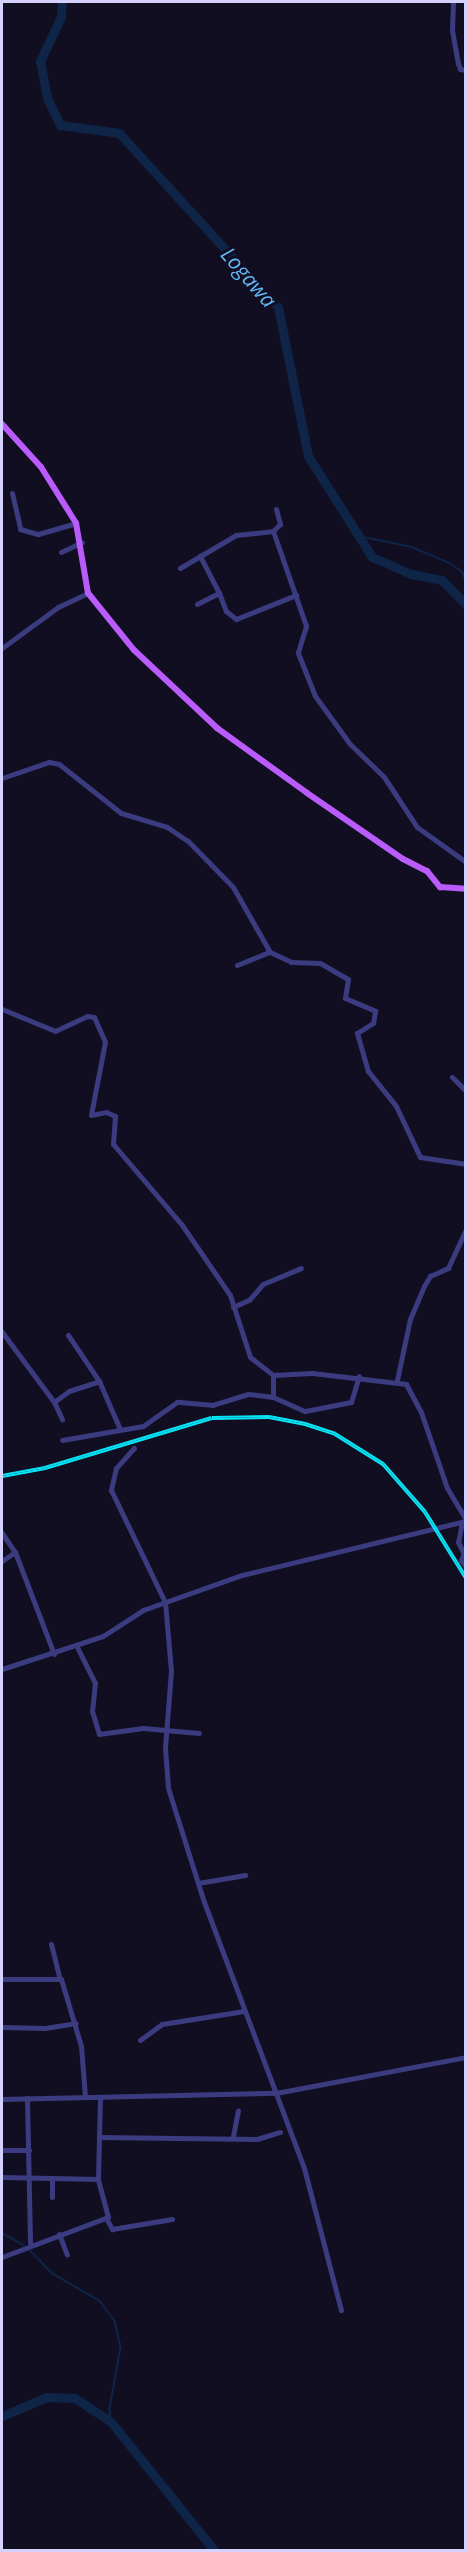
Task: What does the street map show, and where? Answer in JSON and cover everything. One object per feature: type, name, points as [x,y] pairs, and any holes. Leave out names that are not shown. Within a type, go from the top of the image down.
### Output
[{"type":"main road","points":[[2,424],[41,467],[76,523],[82,542],[88,593],[134,650],[217,728],[403,859],[427,871],[441,887],[465,889]]},
{"type":"street","points":[[453,2],[454,41],[460,69],[465,70]]},
{"type":"street","points":[[12,493],[20,529],[38,534],[76,523]]},
{"type":"street","points":[[180,568],[236,535],[273,531],[280,524],[276,509]]},
{"type":"street","points":[[273,531],[306,631],[298,653],[315,696],[350,744],[384,777],[417,827],[465,862]]},
{"type":"street","points":[[61,552],[82,542]]},
{"type":"street","points":[[200,556],[226,611],[236,619],[296,595]]},
{"type":"street","points":[[2,648],[58,607],[88,593]]},
{"type":"street","points":[[197,604],[219,593]]},
{"type":"street","points":[[2,778],[49,762],[59,764],[122,813],[180,835],[233,887],[270,952],[291,962],[320,963],[348,979],[345,998],[375,1011],[373,1023],[357,1034],[368,1071],[396,1106],[420,1157],[465,1164]]},
{"type":"street","points":[[237,965],[270,952]]},
{"type":"street","points":[[2,1009],[55,1031],[87,1016],[94,1017],[105,1038],[105,1060],[89,1111],[95,1116],[106,1112],[115,1116],[113,1144],[182,1225],[230,1295],[248,1352],[273,1375],[358,1376],[397,1380],[414,1393],[447,1488],[464,1521],[459,1542],[465,1553],[461,1560],[465,1567]]},
{"type":"street","points":[[452,1077],[465,1091]]},
{"type":"street","points":[[397,1380],[410,1319],[424,1286],[430,1276],[448,1268],[465,1229]]},
{"type":"street","points":[[233,1306],[249,1300],[263,1284],[301,1268]]},
{"type":"street","points":[[2,1332],[54,1402],[62,1419]]},
{"type":"street","points":[[68,1335],[99,1382],[120,1429]]},
{"type":"street","points":[[273,1375],[273,1396]]},
{"type":"street","points":[[62,1440],[149,1424],[177,1402],[213,1405],[248,1394],[273,1396],[305,1411],[351,1402],[358,1376]]},
{"type":"street","points":[[54,1402],[69,1391],[99,1382]]},
{"type":"street","points":[[134,1448],[116,1468],[111,1490],[126,1527],[165,1602],[171,1671],[167,1730],[168,1788],[198,1883],[304,2168],[341,2310]]},
{"type":"street","points":[[2,1669],[76,1646],[165,1602],[311,1556],[419,1535],[464,1521]]},
{"type":"street","points":[[2,1533],[15,1552],[54,1654]]},
{"type":"street","points":[[2,1561],[15,1552]]},
{"type":"street","points":[[76,1646],[95,1683],[92,1711],[97,1732],[167,1730],[199,1733]]},
{"type":"street","points":[[198,1883],[245,1875]]},
{"type":"street","points":[[51,1944],[59,1977],[76,2023],[85,2097]]},
{"type":"street","points":[[2,1979],[59,1977]]},
{"type":"street","points":[[140,2040],[162,2024],[244,2011]]},
{"type":"street","points":[[2,2027],[45,2028],[76,2023]]},
{"type":"street","points":[[2,2092],[2,2099],[276,2093],[465,2057]]},
{"type":"street","points":[[2,2257],[26,2245],[106,2218],[109,2213],[98,2179],[99,2097]]},
{"type":"street","points":[[26,2245],[29,2178],[27,2098]]},
{"type":"street","points":[[233,2136],[238,2110]]},
{"type":"street","points":[[99,2137],[233,2136],[257,2139],[280,2132]]},
{"type":"street","points":[[2,2150],[29,2150]]},
{"type":"street","points":[[2,2177],[98,2179]]},
{"type":"street","points":[[52,2179],[52,2197]]},
{"type":"street","points":[[106,2218],[112,2229],[172,2219]]},
{"type":"street","points":[[59,2234],[67,2255]]},
{"type":"waterway","name":"Logawa","points":[[62,2],[61,17],[40,61],[47,98],[60,125],[119,133],[278,307],[308,456],[372,557],[411,574],[442,580],[466,605]]},
{"type":"waterway","points":[[359,536],[412,547],[448,562],[463,572],[466,581]]},
{"type":"waterway","points":[[2,2233],[24,2245]]},
{"type":"waterway","points":[[28,2248],[52,2273],[100,2301],[115,2321],[121,2347],[110,2409],[111,2422]]},
{"type":"waterway","points":[[2,2416],[47,2397],[75,2398],[111,2422],[214,2550]]},
{"type":"railway","points":[[2,1476],[45,1468],[212,1418],[269,1417],[305,1424],[335,1434],[383,1464],[425,1512],[466,1578]]}]
